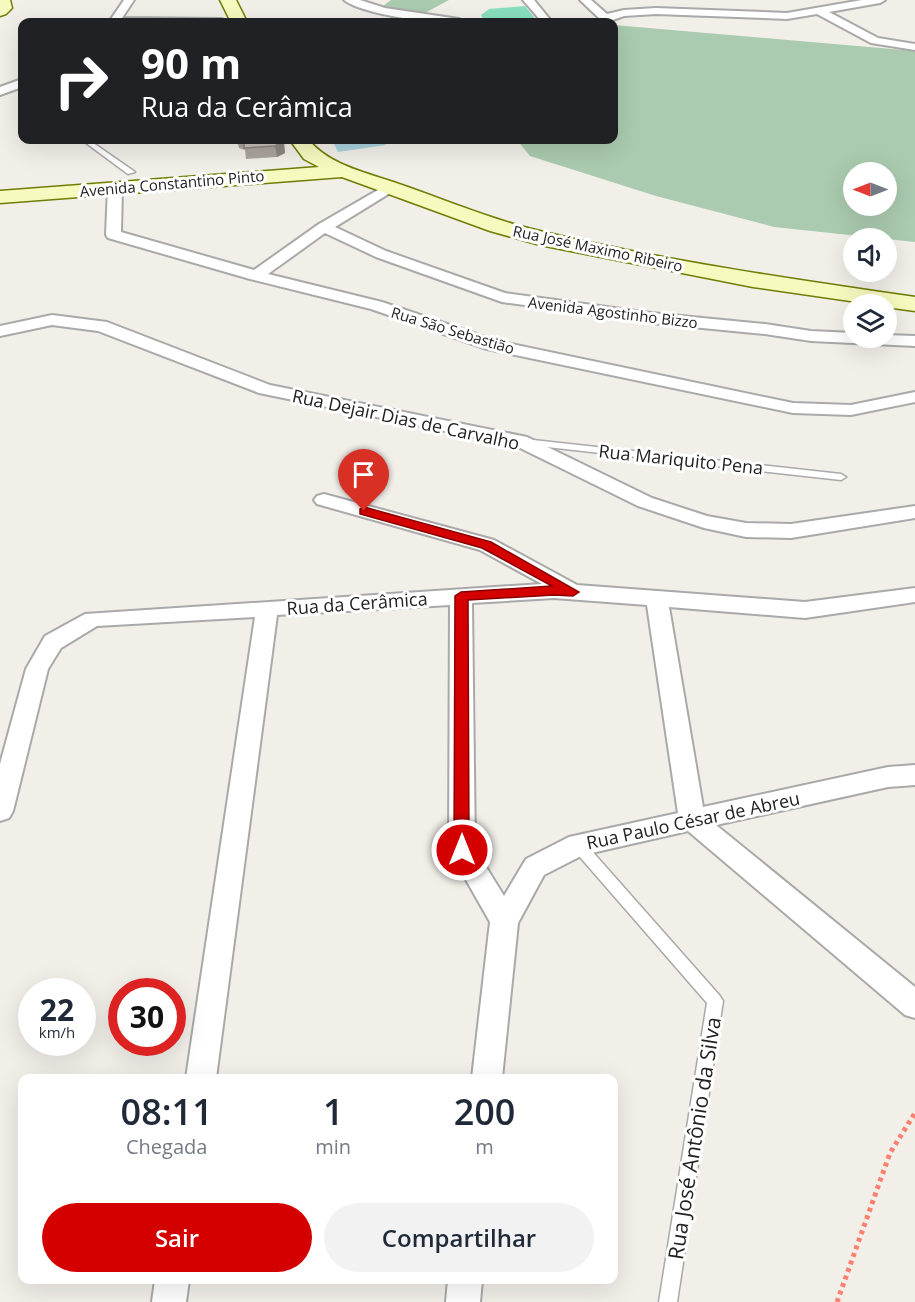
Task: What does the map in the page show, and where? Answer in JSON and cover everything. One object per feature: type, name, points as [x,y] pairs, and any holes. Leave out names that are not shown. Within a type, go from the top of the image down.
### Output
[{"type":"street","points":[[0,11],[4,8],[2,0]]},
{"type":"street","points":[[117,18],[129,0]]},
{"type":"street","points":[[228,0],[237,18]]},
{"type":"street","points":[[349,0],[373,3],[390,18]]},
{"type":"street","points":[[528,0],[544,18]]},
{"type":"street","points":[[585,0],[601,18]]},
{"type":"street","points":[[692,0],[710,14]]},
{"type":"street","points":[[609,18],[624,13],[656,11],[787,16],[880,0]]},
{"type":"street","points":[[817,10],[875,41],[915,47]]},
{"type":"street","points":[[384,11],[432,18]]},
{"type":"street","points":[[0,91],[18,84]]},
{"type":"street","name":"Avenida Constantino Pinto","points":[[0,197],[115,188],[180,175],[279,160],[305,147]]},
{"type":"street","name":"Rua José Maximo Ribeiro","points":[[305,147],[344,171],[498,226],[570,245],[753,280],[915,304]]},
{"type":"street","name":"Avenida Constantino Pinto","points":[[0,185],[131,172],[180,175],[344,171]]},
{"type":"street","points":[[256,276],[324,228],[390,187]]},
{"type":"street","name":"Rua São Sebastião","points":[[115,188],[113,235],[256,276],[376,305],[493,345],[793,408],[851,410],[915,397]]},
{"type":"street","name":"Avenida Agostinho Bizzo","points":[[324,228],[392,258],[502,297],[651,318],[765,329],[811,336],[915,341]]},
{"type":"street","name":"Rua Dejair Dias de Carvalho","points":[[0,331],[52,320],[101,326],[265,389],[520,441],[645,501],[704,522],[746,530],[792,531],[915,512]]},
{"type":"street","points":[[324,500],[487,545],[573,592]]},
{"type":"street","name":"Rua da Cerâmica","points":[[0,811],[37,669],[53,642],[93,619],[554,591],[805,610],[915,595]]},
{"type":"street","points":[[461,596],[462,850],[504,921],[487,1074]]},
{"type":"street","points":[[657,599],[692,820],[915,1005]]},
{"type":"street","points":[[202,1074],[267,608]]},
{"type":"street","name":"Rua Paulo César de Abreu","points":[[504,921],[535,867],[578,845],[888,777],[915,775]]},
{"type":"street","points":[[169,1302],[171,1284]]},
{"type":"street","points":[[463,1302],[465,1284]]},
{"type":"lane","points":[[91,144],[131,172]]},
{"type":"lane","name":"Rua Mariquito Pena","points":[[520,441],[841,477]]},
{"type":"lane","name":"Rua José Antônio da Silva","points":[[578,845],[716,1001],[668,1302]]},
{"type":"path","points":[[837,1302],[890,1153],[915,1113]]},
{"type":"green space","points":[[391,0],[449,0],[423,14],[383,6]]},
{"type":"green space","points":[[525,6],[535,18],[483,18],[481,15],[489,9]]},
{"type":"green space","points":[[618,25],[915,51],[915,242],[897,240],[897,228],[843,228],[843,234],[774,227],[656,196],[530,156],[520,144],[618,144]]},
{"type":"water","points":[[334,144],[386,145],[338,152]]},
{"type":"building","points":[[244,144],[279,144],[275,146],[244,148]]},
{"type":"route","points":[[364,511],[487,545],[573,592],[461,596],[462,850]]}]
